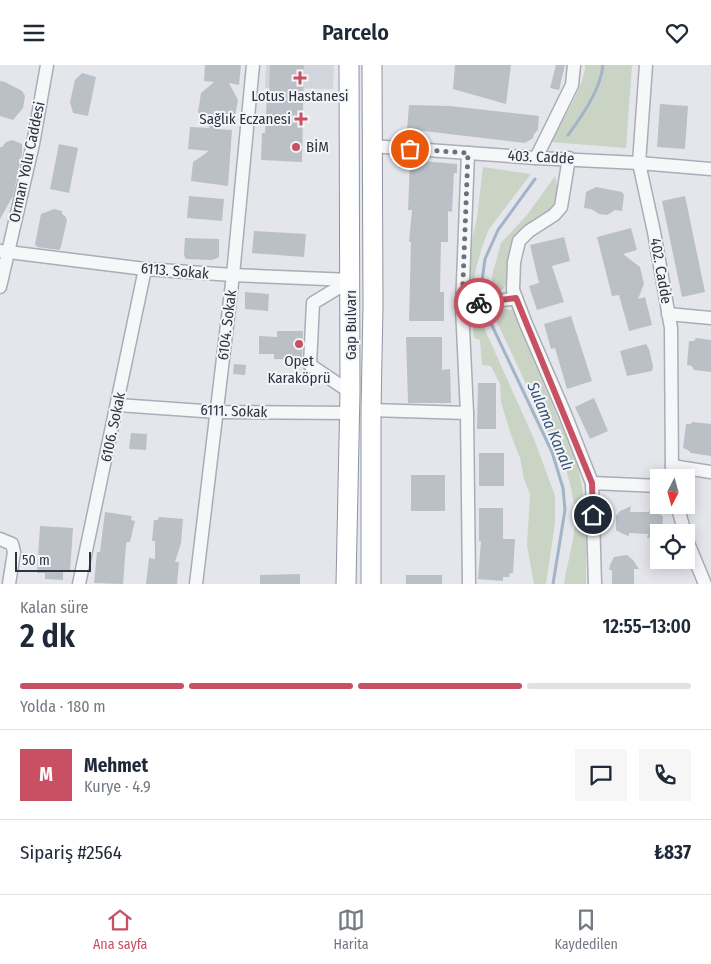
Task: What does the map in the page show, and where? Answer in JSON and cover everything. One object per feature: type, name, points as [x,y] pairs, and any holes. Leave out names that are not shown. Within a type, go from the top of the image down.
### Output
[{"type":"highway","name":"Gap Bulvarı","points":[[346,584],[351,280],[349,65]]},
{"type":"highway","name":"Gap Bulvarı","points":[[371,584],[372,65]]},
{"type":"street","name":"Orman Yolu Caddesi","points":[[0,287],[4,252],[33,144],[47,65]]},
{"type":"street","name":"6104. Sokak","points":[[196,584],[233,275],[254,65]]},
{"type":"street","points":[[536,158],[572,85],[574,65]]},
{"type":"street","name":"402. Cadde","points":[[646,65],[639,163],[654,232],[671,328],[672,469]]},
{"type":"street","name":"403. Cadde","points":[[372,146],[711,169]]},
{"type":"street","points":[[468,153],[462,307],[467,413],[469,584]]},
{"type":"street","points":[[569,158],[561,207],[554,215],[529,231],[519,241],[514,262],[513,290],[592,483],[595,584]]},
{"type":"street","name":"6113. Sokak","points":[[4,252],[145,269],[351,280]]},
{"type":"street","name":"6106. Sokak","points":[[79,584],[145,269]]},
{"type":"street","points":[[350,392],[310,365],[313,303],[351,280]]},
{"type":"street","points":[[462,307],[516,298]]},
{"type":"street","points":[[668,315],[711,317]]},
{"type":"street","name":"6111. Sokak","points":[[118,405],[217,412],[350,413]]},
{"type":"street","points":[[371,410],[467,413]]},
{"type":"street","points":[[695,472],[711,472]]},
{"type":"street","points":[[592,483],[650,486]]},
{"type":"street","points":[[0,539],[12,544],[14,552],[8,584]]},
{"type":"street","points":[[695,561],[704,584]]},
{"type":"shaded area","name":"Lotus Hastanesi","points":[[266,65],[334,65],[333,89],[265,88]]},
{"type":"green space","points":[[585,65],[632,65],[626,148],[551,142],[577,93]]},
{"type":"green space","points":[[483,167],[531,174],[489,229],[482,247],[473,283],[475,295],[467,295],[470,248],[477,218]]},
{"type":"green space","points":[[555,176],[557,200],[554,208],[524,230],[506,284],[503,289],[492,292],[492,276],[501,243],[527,215]]},
{"type":"green space","points":[[495,308],[513,310],[578,466],[586,508],[586,584],[564,584],[575,523],[574,503],[569,480],[566,469],[496,320]]},
{"type":"green space","points":[[471,312],[477,312],[534,439],[555,496],[555,523],[546,584],[534,584],[527,545],[530,494],[501,402],[500,384],[491,366],[482,365],[480,340],[474,338]]},
{"type":"building","points":[[205,65],[241,65],[239,85],[229,83],[238,100],[235,116],[217,129],[232,130],[228,186],[191,181],[193,162],[209,151],[188,149],[190,127],[210,128],[198,112],[201,93],[214,82],[204,81]]},
{"type":"building","points":[[270,65],[304,65],[302,162],[261,160],[262,133],[265,133],[267,94],[269,94]]},
{"type":"building","points":[[455,65],[511,65],[506,104],[453,89]]},
{"type":"building","points":[[556,65],[565,65],[559,90],[550,88]]},
{"type":"building","points":[[82,73],[96,77],[88,116],[73,113],[70,102],[75,80]]},
{"type":"building","points":[[0,81],[22,91],[25,96],[23,108],[13,120],[0,116]]},
{"type":"building","points":[[660,104],[688,106],[685,149],[657,147]]},
{"type":"building","points":[[409,105],[450,106],[539,116],[538,130],[533,138],[525,143],[407,129]]},
{"type":"building","points":[[12,140],[22,144],[22,153],[13,196],[0,219],[0,147]]},
{"type":"building","points":[[59,144],[78,148],[69,193],[50,189]]},
{"type":"building","points":[[410,160],[457,164],[457,173],[454,173],[452,212],[448,211],[448,242],[441,242],[440,292],[444,292],[444,321],[409,321],[411,242],[409,242],[412,210],[408,210]]},
{"type":"building","points":[[596,187],[622,192],[624,195],[622,211],[615,210],[607,215],[584,208],[586,192]]},
{"type":"building","points":[[189,196],[224,199],[222,221],[187,218]]},
{"type":"building","points":[[685,196],[705,292],[682,297],[662,201]]},
{"type":"building","points":[[54,209],[62,211],[67,220],[61,247],[59,250],[37,247],[35,244],[41,214]]},
{"type":"building","points":[[631,228],[637,250],[623,254],[640,267],[644,284],[638,299],[645,297],[652,325],[629,331],[619,295],[612,296],[597,237]]},
{"type":"building","points":[[254,231],[306,234],[304,257],[252,253]]},
{"type":"building","points":[[564,237],[570,261],[552,266],[564,302],[537,310],[529,286],[539,283],[530,245]]},
{"type":"building","points":[[185,238],[219,239],[218,258],[212,260],[186,259],[184,255]]},
{"type":"building","points":[[245,292],[269,294],[268,311],[245,309]]},
{"type":"building","points":[[571,316],[592,381],[567,389],[555,348],[551,349],[544,324]]},
{"type":"building","points":[[277,331],[303,331],[302,360],[274,359],[274,354],[259,354],[259,336],[277,337]]},
{"type":"building","points":[[406,337],[442,337],[442,370],[450,369],[451,403],[408,403]]},
{"type":"building","points":[[696,338],[711,340],[711,372],[694,370],[692,366],[687,365],[689,341],[694,341]]},
{"type":"building","points":[[646,344],[653,366],[652,371],[627,376],[620,351]]},
{"type":"building","points":[[234,364],[246,365],[245,375],[233,374]]},
{"type":"building","points":[[478,383],[496,383],[496,429],[477,429]]},
{"type":"building","points":[[594,398],[608,431],[590,439],[575,407]]},
{"type":"building","points":[[693,422],[711,424],[711,456],[691,453],[683,448],[686,424]]},
{"type":"building","points":[[131,433],[147,434],[146,450],[129,449]]},
{"type":"building","points":[[479,453],[504,453],[504,486],[479,486]]},
{"type":"building","points":[[411,475],[445,475],[445,511],[411,511]]},
{"type":"building","points":[[631,506],[630,512],[649,512],[650,508],[650,514],[660,514],[663,517],[662,524],[650,524],[650,538],[647,538],[648,534],[629,533],[629,536],[616,530],[616,516],[620,511]]},
{"type":"building","points":[[479,508],[503,508],[503,539],[515,539],[513,573],[510,573],[509,577],[503,577],[503,581],[478,579],[481,541],[479,541]]},
{"type":"building","points":[[105,512],[132,516],[131,520],[135,521],[130,542],[127,542],[126,545],[123,584],[94,583],[97,552],[100,552]]},
{"type":"building","points":[[159,517],[183,519],[181,543],[175,562],[179,562],[177,584],[146,584],[149,558],[155,559],[155,541],[152,541],[154,520],[158,520]]},
{"type":"building","points":[[40,526],[73,528],[70,572],[63,572],[63,580],[45,579],[45,573],[37,573]]},
{"type":"building","points":[[627,555],[639,569],[634,569],[634,584],[612,584],[612,570],[609,570],[614,557]]},
{"type":"building","points":[[300,574],[300,584],[260,584],[260,575]]},
{"type":"building","points":[[406,575],[442,575],[442,584],[406,584]]},
{"type":"waterway","name":"Sulama Kanalı","points":[[568,135],[595,93],[603,65]]},
{"type":"waterway","name":"Sulama Kanalı","points":[[481,288],[485,259],[498,230],[535,179]]},
{"type":"waterway","name":"Sulama Kanalı","points":[[486,313],[552,452],[563,488],[565,510],[553,584]]},
{"type":"way so far","points":[[410,149],[468,153],[462,307],[479,303]]},
{"type":"place","name":"Lotus Hastanesi","points":[[300,78]]},
{"type":"place","name":"Sağlık Eczanesi","points":[[301,119]]},
{"type":"place","name":"BİM","points":[[296,147]]},
{"type":"place","name":"Opet Karaköprü","points":[[299,344]]},
{"type":"route","points":[[479,303],[516,298],[592,483],[593,515]]}]
